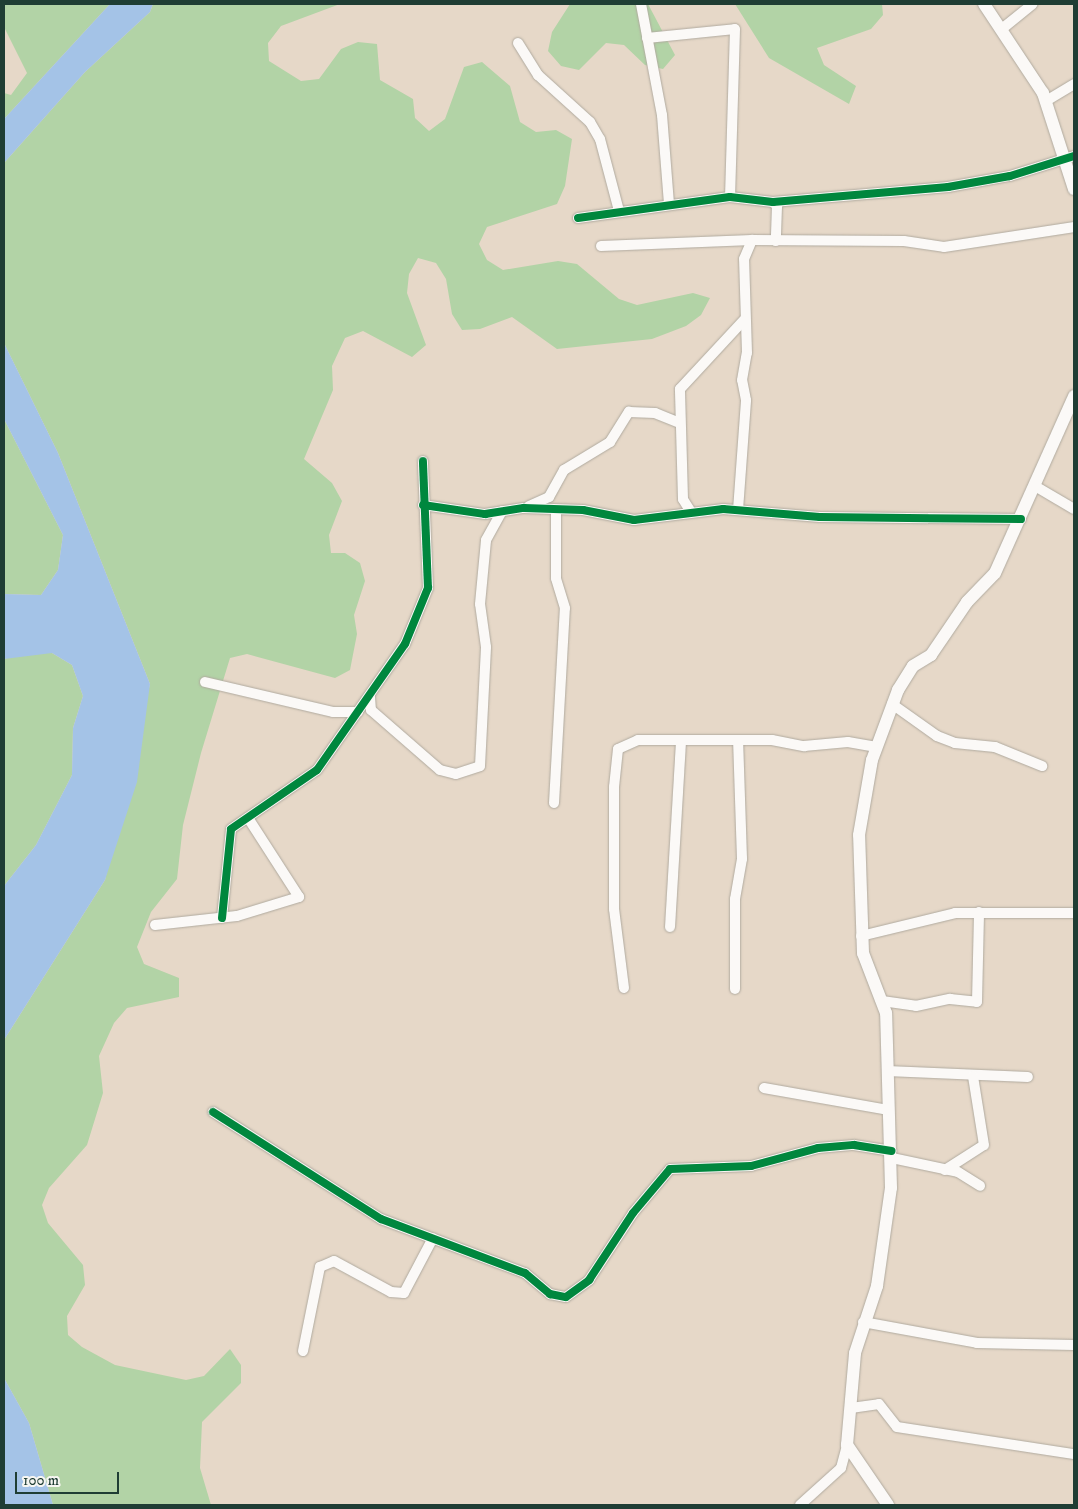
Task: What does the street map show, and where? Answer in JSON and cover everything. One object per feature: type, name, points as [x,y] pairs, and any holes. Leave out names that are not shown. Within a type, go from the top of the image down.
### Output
[{"type":"main road","points":[[984,4],[1003,28],[1046,101],[1070,157],[1074,189]]},
{"type":"main road","points":[[888,1505],[847,1445],[853,1365],[880,1272],[892,1155],[882,1001],[868,971],[861,936],[859,835],[876,747],[892,704],[913,666],[931,654],[967,602],[995,573],[1021,519],[1074,396]]},
{"type":"street","points":[[641,4],[662,115],[669,203]]},
{"type":"street","points":[[1003,28],[1032,4]]},
{"type":"street","points":[[647,38],[735,29],[730,197]]},
{"type":"street","points":[[518,43],[538,75],[590,122],[600,139],[619,211]]},
{"type":"street","points":[[1046,101],[1074,84]]},
{"type":"street","points":[[578,218],[669,203],[730,197],[773,202],[948,187],[1010,176],[1070,157]]},
{"type":"street","points":[[773,202],[777,206],[776,241]]},
{"type":"street","points":[[601,246],[752,240],[904,241],[944,247],[1074,226]]},
{"type":"street","points":[[738,510],[744,437],[745,253],[752,240]]},
{"type":"street","points":[[691,512],[682,500],[681,384],[744,320]]},
{"type":"street","points":[[524,508],[549,497],[564,470],[610,442],[629,412],[655,413],[680,423]]},
{"type":"street","points":[[222,918],[231,829],[317,770],[399,655],[428,591],[422,505],[423,461]]},
{"type":"street","points":[[1035,486],[1074,509]]},
{"type":"street","points":[[422,505],[465,513],[524,508],[634,520],[691,512],[738,510],[820,517],[1021,519]]},
{"type":"street","points":[[554,803],[565,608],[556,578],[556,510]]},
{"type":"street","points":[[371,696],[371,710],[440,770],[456,774],[480,766],[486,647],[480,604],[486,540],[502,511]]},
{"type":"street","points":[[205,682],[333,712],[358,712]]},
{"type":"street","points":[[892,704],[937,736],[954,743],[995,747],[1042,766]]},
{"type":"street","points":[[624,988],[614,909],[617,753],[623,745],[638,740],[738,741],[804,746],[848,742],[876,747]]},
{"type":"street","points":[[670,926],[681,741]]},
{"type":"street","points":[[735,989],[735,899],[742,859],[738,741]]},
{"type":"street","points":[[155,925],[222,918],[300,894],[248,818]]},
{"type":"street","points":[[882,1001],[916,1006],[950,999],[977,1002],[979,912]]},
{"type":"street","points":[[861,936],[945,914],[1074,912]]},
{"type":"street","points":[[887,1071],[1028,1078]]},
{"type":"street","points":[[945,1170],[984,1145],[974,1076]]},
{"type":"street","points":[[764,1088],[890,1110]]},
{"type":"street","points":[[212,1112],[373,1215],[525,1273],[550,1294],[570,1296],[592,1276],[633,1213],[670,1169],[751,1166],[818,1148],[854,1145],[958,1172],[980,1186]]},
{"type":"street","points":[[303,1351],[320,1267],[334,1261],[391,1292],[404,1292],[433,1238]]},
{"type":"street","points":[[864,1322],[977,1344],[1074,1345]]},
{"type":"street","points":[[851,1408],[879,1404],[897,1427],[1074,1454]]},
{"type":"street","points":[[800,1505],[844,1463],[847,1445]]},
{"type":"street","points":[[844,1463],[860,1466]]},
{"type":"green space","points":[[4,4],[110,4],[4,119],[4,93],[11,95],[27,73],[4,27]]},
{"type":"green space","points":[[153,4],[340,4],[281,26],[268,43],[269,61],[301,81],[319,79],[341,49],[358,42],[377,44],[380,80],[413,99],[415,118],[429,131],[445,119],[464,67],[482,62],[510,86],[520,122],[536,132],[556,130],[572,139],[565,186],[557,204],[487,227],[479,244],[487,260],[503,270],[558,261],[577,264],[619,299],[637,305],[693,293],[710,298],[701,315],[686,326],[652,339],[557,349],[512,317],[480,329],[462,330],[452,314],[446,279],[436,263],[418,258],[409,274],[407,293],[426,345],[412,357],[363,331],[345,338],[332,366],[333,390],[304,459],[332,483],[342,501],[329,535],[331,553],[345,553],[360,563],[365,581],[354,615],[357,634],[350,670],[335,678],[247,654],[230,658],[201,753],[183,825],[177,879],[151,912],[137,947],[144,964],[179,978],[179,997],[127,1008],[114,1023],[99,1056],[103,1093],[87,1145],[49,1188],[42,1205],[48,1223],[83,1265],[85,1285],[67,1316],[68,1335],[82,1347],[115,1365],[186,1380],[204,1376],[230,1349],[241,1365],[241,1383],[202,1422],[200,1468],[211,1505],[53,1505],[29,1423],[4,1378],[4,1040],[105,880],[150,684],[58,453],[4,343],[4,163],[85,72],[150,12]]},
{"type":"green space","points":[[570,4],[648,4],[675,55],[663,69],[645,65],[624,45],[606,43],[579,70],[561,66],[548,51],[552,32]]},
{"type":"green space","points":[[735,4],[882,4],[883,15],[871,29],[817,48],[824,65],[856,86],[849,104],[769,58]]},
{"type":"green space","points":[[4,419],[63,535],[58,570],[41,595],[4,594]]},
{"type":"green space","points":[[25,653],[52,653],[72,665],[83,696],[73,728],[72,775],[36,845],[4,886],[4,659]]},
{"type":"water","points":[[110,4],[153,4],[150,12],[85,72],[4,163],[4,119]]},
{"type":"water","points":[[4,343],[58,453],[150,684],[137,782],[105,880],[4,1040],[4,886],[36,845],[72,775],[73,728],[83,696],[72,665],[52,653],[4,659],[4,594],[41,595],[58,570],[63,535],[4,419]]},
{"type":"water","points":[[4,1378],[29,1423],[53,1505],[4,1505]]},
{"type":"cycle path","points":[[578,218],[730,197],[773,202],[948,187],[1010,176],[1074,156]]},
{"type":"cycle path","points":[[222,918],[231,829],[317,770],[405,644],[428,588],[423,461]]},
{"type":"cycle path","points":[[423,505],[485,514],[524,508],[583,510],[634,520],[723,509],[820,517],[1021,519]]},
{"type":"cycle path","points":[[213,1112],[381,1219],[525,1273],[550,1294],[566,1297],[589,1280],[633,1213],[670,1169],[751,1166],[818,1148],[854,1145],[892,1151]]}]
